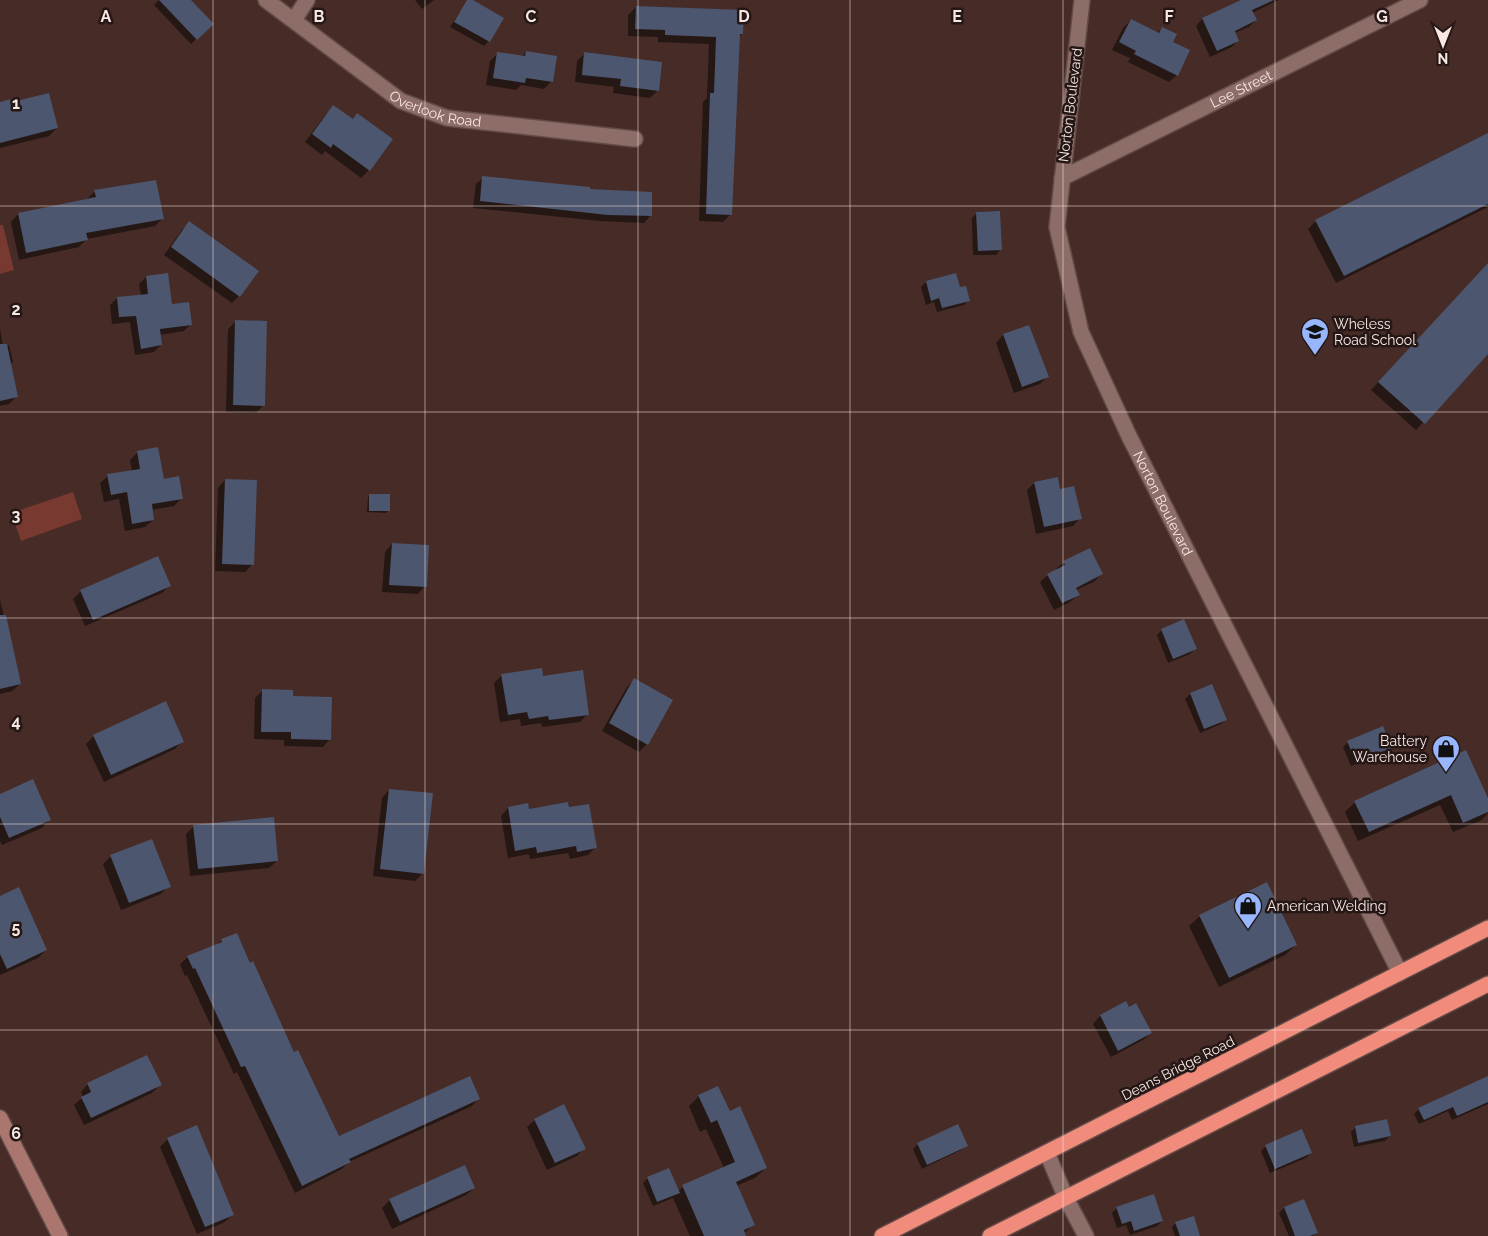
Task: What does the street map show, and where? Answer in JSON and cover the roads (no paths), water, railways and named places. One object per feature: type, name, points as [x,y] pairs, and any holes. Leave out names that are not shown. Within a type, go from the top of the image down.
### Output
[{"type":"highway","name":"Deans Bridge Road","points":[[882,1236],[1488,928]]},
{"type":"highway","points":[[990,1236],[1488,984]]},
{"type":"street","name":"Overlook Road","points":[[266,0],[401,101],[447,118],[635,139]]},
{"type":"street","points":[[294,20],[308,0]]},
{"type":"street","name":"Norton Boulevard","points":[[1082,0],[1057,227],[1080,332],[1129,436],[1400,973]]},
{"type":"street","name":"Lee Street","points":[[1062,178],[1420,0]]},
{"type":"street","points":[[0,1118],[60,1236]]},
{"type":"street","points":[[1047,1153],[1066,1198],[1086,1236]]},
{"type":"place","name":"Wheless Road School","points":[[1315,356]]},
{"type":"place","name":"Battery Warehouse","points":[[1446,773]]},
{"type":"place","name":"American Welding","points":[[1248,930]]}]
